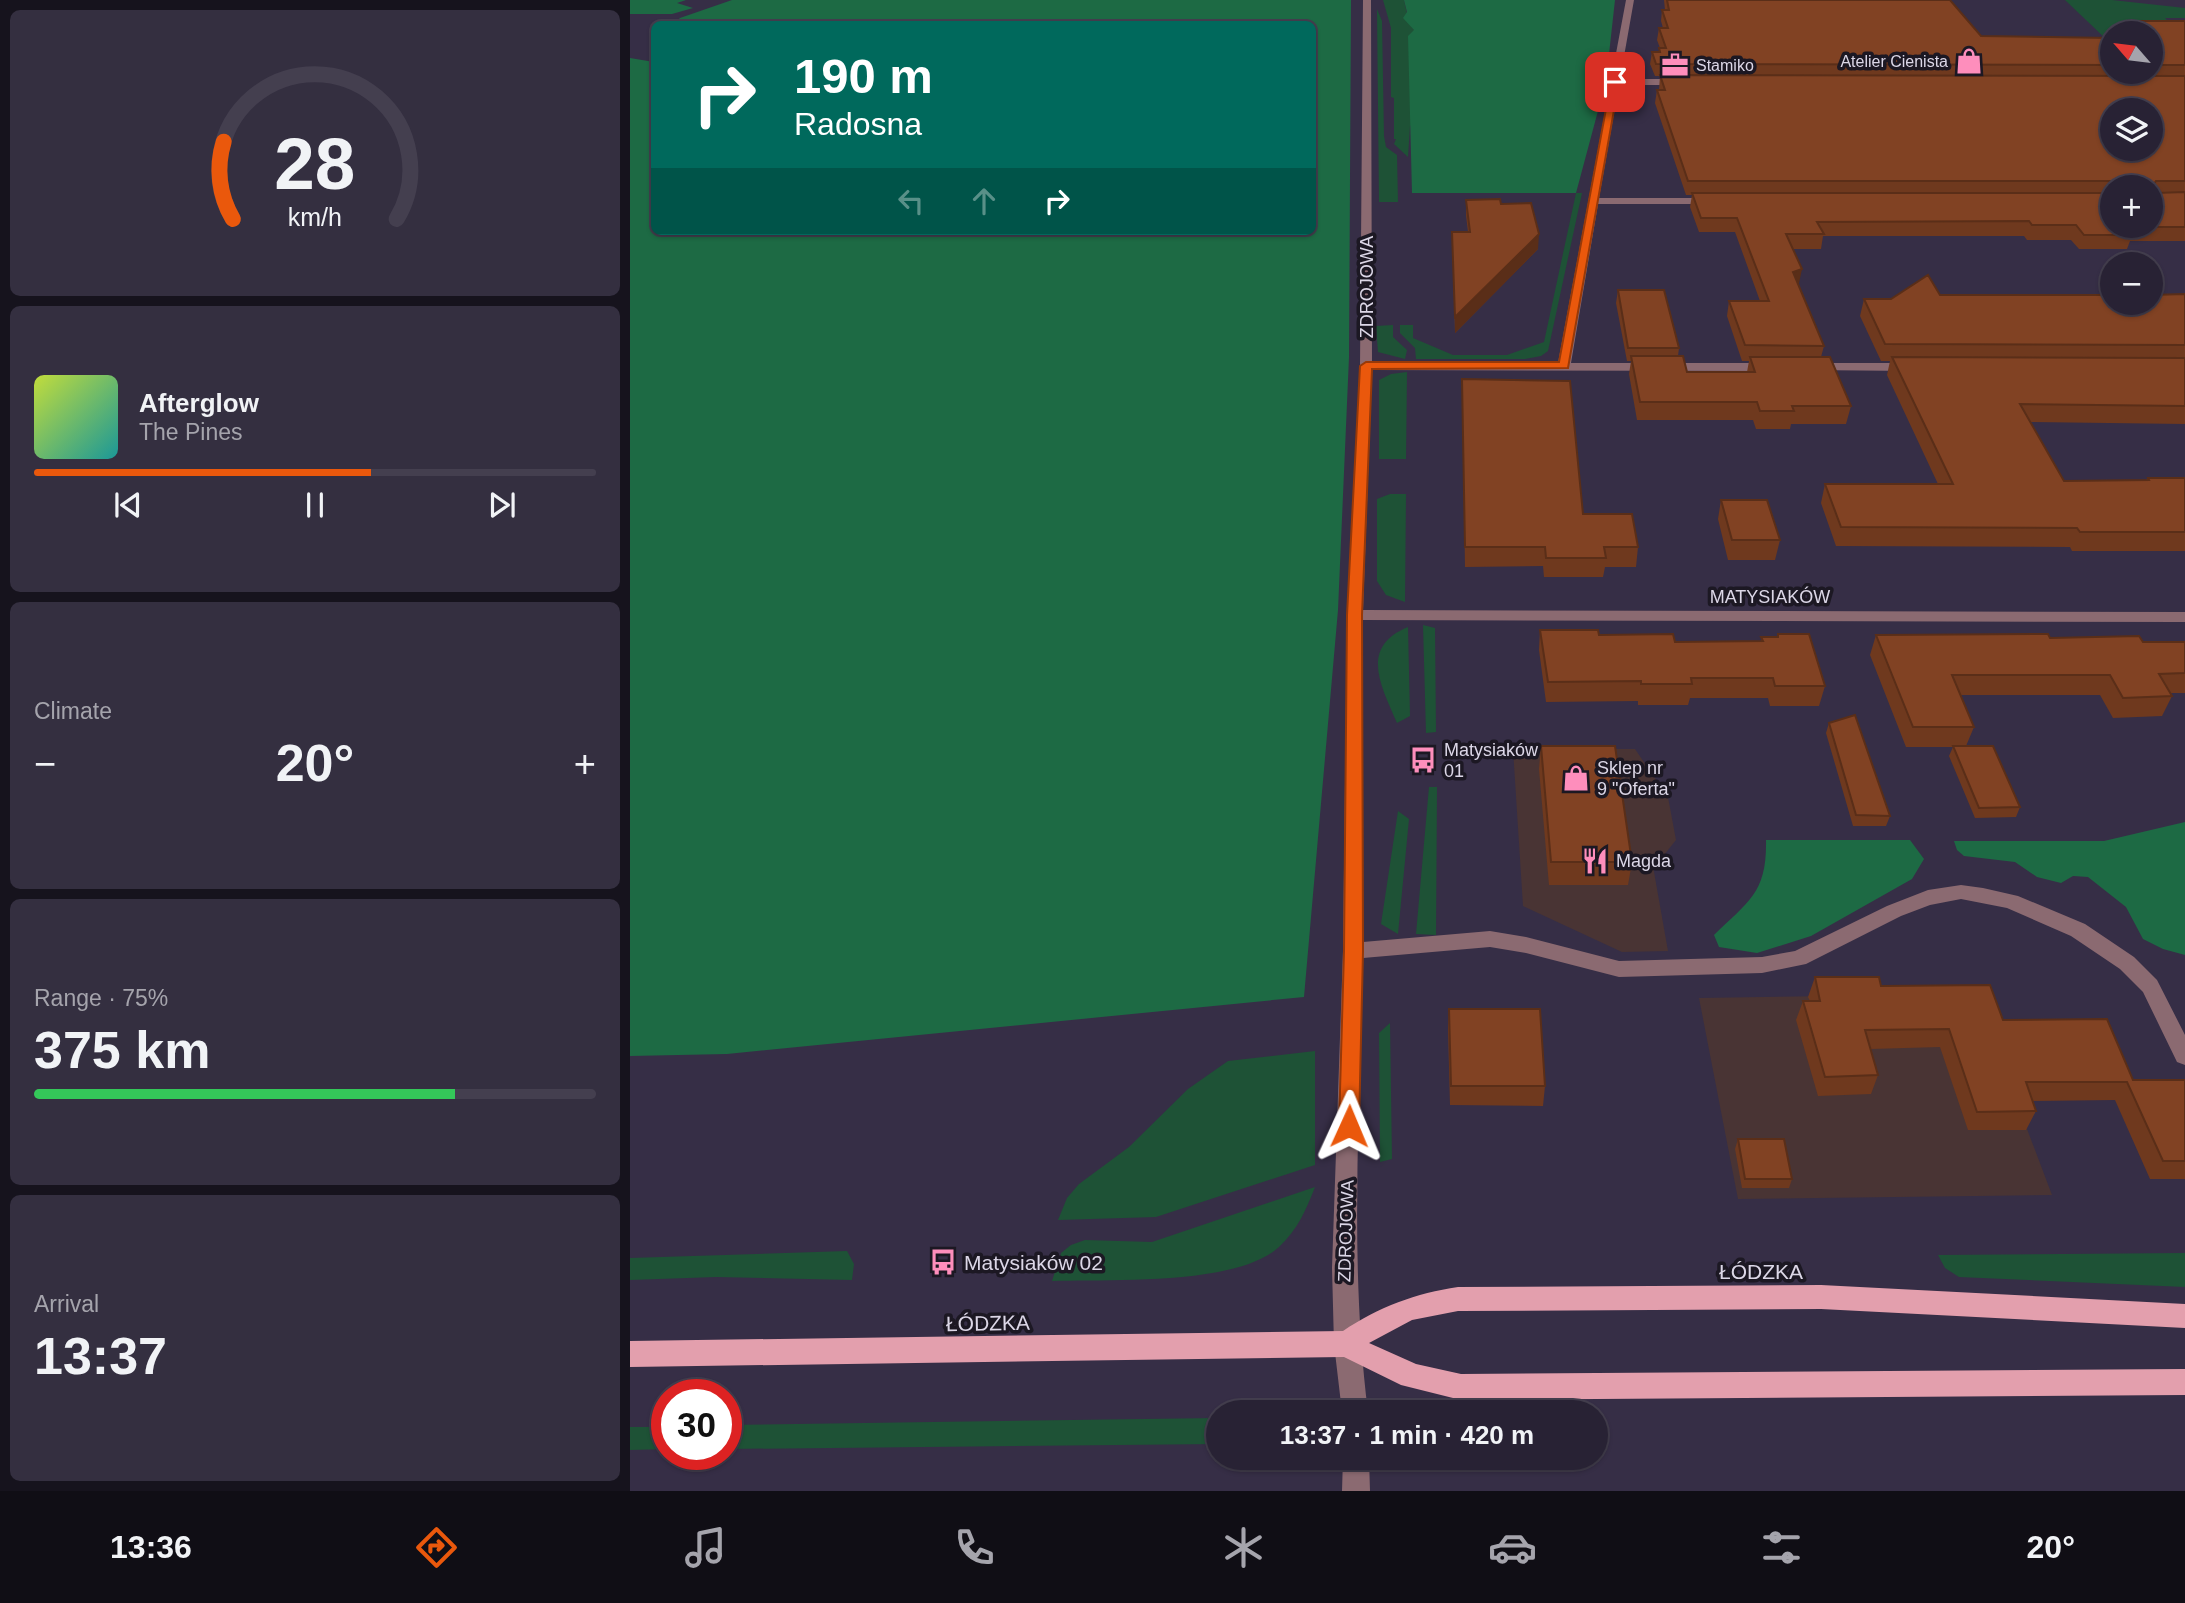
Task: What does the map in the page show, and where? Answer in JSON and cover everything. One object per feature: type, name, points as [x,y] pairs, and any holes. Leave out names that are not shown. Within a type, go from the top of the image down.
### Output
[{"type":"main road","name":"ŁÓDZKA","points":[[630,1354],[1347,1344],[1377,1322],[1404,1310],[1431,1302],[1458,1299],[1821,1297],[2185,1316]]},
{"type":"main road","points":[[1347,1344],[1370,1359],[1414,1378],[1461,1387],[2185,1382]]},
{"type":"street","name":"ZDROJOWA","points":[[1354,1400],[1347,1344],[1344,1268],[1353,951],[1355,615],[1366,366],[1367,0]]},
{"type":"street","points":[[1564,365],[1630,0]]},
{"type":"street","points":[[1615,82],[1685,82]]},
{"type":"street","points":[[1594,201],[1723,201]]},
{"type":"street","points":[[1366,366],[1921,368]]},
{"type":"street","name":"MATYSIAKÓW","points":[[1355,615],[2185,617]]},
{"type":"street","points":[[1353,951],[1490,939],[1527,945],[1619,969],[1762,965],[1799,958],[1894,911],[1928,898],[1961,892],[2011,901],[2078,930],[2127,962],[2150,986],[2185,1056]]},
{"type":"street","points":[[1356,1470],[1356,1491]]},
{"type":"shaded area","points":[[1513,749],[1635,749],[1668,797],[1676,840],[1664,855],[1651,855],[1668,951],[1622,952],[1523,906]]},
{"type":"shaded area","points":[[1976,994],[2052,1195],[1738,1199],[1699,998]]},
{"type":"green space","points":[[630,0],[686,0],[677,3],[693,8],[672,14],[630,14]]},
{"type":"green space","points":[[732,0],[1351,0],[1349,357],[1338,610],[1304,997],[727,1054],[630,1056],[630,58],[651,62],[651,235],[1316,235],[1316,21],[676,21]]},
{"type":"green space","points":[[1383,0],[1404,0],[1409,23],[1414,30],[1414,89],[1410,94],[1413,123],[1410,126],[1408,157],[1394,144],[1396,139],[1394,98],[1391,97],[1391,28]]},
{"type":"green space","points":[[1404,0],[1615,0],[1606,81],[1576,193],[1412,193],[1408,36],[1414,30],[1403,18],[1407,12]]},
{"type":"green space","points":[[2065,0],[2112,0],[2185,8],[2185,18],[2165,18],[2172,25],[2163,26],[2163,21],[2100,21],[2100,33]]},
{"type":"green space","points":[[1377,9],[1382,21],[1384,136],[1386,147],[1397,155],[1398,202],[1379,202]]},
{"type":"green space","points":[[1576,193],[1582,193],[1548,351],[1541,356],[1525,359],[1416,359],[1415,348],[1400,333],[1400,325],[1413,325],[1413,338],[1453,355],[1507,355],[1544,342]]},
{"type":"green space","points":[[1393,325],[1393,337],[1407,350],[1405,359],[1378,352],[1376,326]]},
{"type":"green space","points":[[1407,372],[1406,459],[1379,459],[1379,380],[1391,374]]},
{"type":"green space","points":[[1390,494],[1406,494],[1405,602],[1386,595],[1377,581],[1377,499]]},
{"type":"green space","points":[[1423,625],[1435,628],[1436,732],[1426,733]]},
{"type":"green space","points":[[1408,627],[1410,716],[1397,723],[1381,682],[1379,656],[1383,645],[1393,635]]},
{"type":"green space","points":[[1429,787],[1437,787],[1436,935],[1416,934]]},
{"type":"green space","points":[[1398,811],[1409,819],[1398,934],[1381,924]]},
{"type":"green space","points":[[2185,822],[2185,955],[2163,949],[2143,939],[2126,907],[2088,877],[2073,876],[2061,883],[2037,877],[2015,862],[1964,856],[1957,850],[1954,841],[2104,841]]},
{"type":"green space","points":[[1766,840],[1910,840],[1924,859],[1912,879],[1811,936],[1757,953],[1719,947],[1714,935],[1754,895],[1759,884]]},
{"type":"green space","points":[[1390,1023],[1392,1159],[1380,1162],[1379,1033]]},
{"type":"green space","points":[[1315,1051],[1315,1165],[1156,1217],[1058,1220],[1067,1198],[1079,1184],[1129,1147],[1188,1089],[1228,1061]]},
{"type":"green space","points":[[1315,1187],[1305,1211],[1291,1233],[1279,1247],[1260,1260],[1234,1268],[1171,1278],[1052,1281],[1061,1253],[1071,1245],[1085,1240],[1152,1242]]},
{"type":"green space","points":[[847,1251],[854,1264],[852,1280],[716,1277],[630,1280],[630,1258]]},
{"type":"green space","points":[[2185,1253],[2185,1287],[1959,1277],[1945,1268],[1938,1255]]},
{"type":"green space","points":[[1206,1418],[1206,1444],[742,1449],[742,1425]]},
{"type":"green space","points":[[630,1427],[651,1427],[651,1449],[630,1450]]},
{"type":"building","points":[[1667,0],[1950,0],[1981,36],[2100,38],[2100,65],[1656,64],[1652,52],[1660,52],[1659,48],[1666,48],[1659,28],[1668,28],[1662,10],[1669,10]]},
{"type":"building","points":[[2163,21],[2185,21],[2185,65],[2163,65]]},
{"type":"building","points":[[1660,75],[2100,76],[2100,84],[2163,84],[2163,76],[2185,76],[2185,181],[2163,181],[2163,175],[2100,175],[2100,181],[1688,181],[1657,90],[1665,90]]},
{"type":"building","points":[[2185,192],[2185,227],[2163,227],[2163,193]]},
{"type":"building","points":[[1692,193],[2100,193],[2100,235],[2084,235],[2076,225],[2032,225],[2029,221],[1817,222],[1824,234],[1786,234],[1802,269],[1793,272],[1824,346],[1745,345],[1729,301],[1769,301],[1737,218],[1701,218]]},
{"type":"building","points":[[1500,199],[1501,204],[1531,203],[1539,234],[1455,317],[1452,232],[1470,232],[1466,200]]},
{"type":"building","points":[[1928,275],[1940,295],[2100,295],[2100,315],[2163,315],[2163,295],[2185,294],[2185,345],[1885,344],[1864,299],[1891,299]]},
{"type":"building","points":[[1618,290],[1664,290],[1679,348],[1628,348]]},
{"type":"building","points":[[1631,356],[1683,356],[1687,372],[1755,372],[1750,357],[1830,357],[1851,406],[1792,406],[1794,411],[1760,411],[1757,402],[1640,402]]},
{"type":"building","points":[[1892,357],[2185,358],[2185,406],[2020,404],[2064,481],[2185,478],[2185,532],[2080,532],[2077,528],[1841,527],[1825,484],[1953,484]]},
{"type":"building","points":[[1462,379],[1570,381],[1583,514],[1632,514],[1638,547],[1604,547],[1606,558],[1546,558],[1545,547],[1465,547]]},
{"type":"building","points":[[1721,500],[1767,500],[1780,540],[1732,540]]},
{"type":"building","points":[[1540,630],[1598,630],[1599,635],[1673,634],[1675,642],[1763,641],[1761,637],[1778,637],[1778,634],[1809,634],[1825,686],[1775,686],[1773,678],[1691,678],[1692,684],[1641,684],[1641,681],[1548,682]]},
{"type":"building","points":[[2048,634],[2050,638],[2139,636],[2143,642],[2185,642],[2185,673],[2159,674],[2172,696],[2123,698],[2110,675],[1952,675],[1974,727],[1913,727],[1876,635]]},
{"type":"building","points":[[1855,715],[1890,816],[1856,815],[1829,723]]},
{"type":"building","points":[[1541,746],[1615,746],[1632,862],[1551,862]]},
{"type":"building","points":[[1953,746],[1993,746],[2020,807],[1979,808]]},
{"type":"building","points":[[1815,977],[1879,977],[1881,986],[1990,985],[2003,1020],[2107,1019],[2133,1080],[2185,1080],[2185,1161],[2163,1161],[2127,1082],[2026,1082],[2036,1111],[1977,1112],[1949,1029],[1865,1030],[1878,1075],[1825,1077],[1803,1001],[1820,1001]]},
{"type":"building","points":[[1449,1009],[1540,1009],[1545,1086],[1451,1086]]},
{"type":"building","points":[[1738,1139],[1784,1139],[1792,1179],[1745,1179]]},
{"type":"place","name":"Atelier Cienista","points":[[1969,61]]},
{"type":"place","name":"Stamiko","points":[[1675,65]]},
{"type":"place","name":"Matysiaków 01","points":[[1423,760]]},
{"type":"place","name":"Sklep nr 9 \"Oferta\"","points":[[1576,778]]},
{"type":"place","name":"Magda","points":[[1595,861]]},
{"type":"place","name":"Matysiaków 02","points":[[943,1262]]},
{"type":"route","points":[[1349,1126],[1355,615],[1366,366],[1564,365],[1615,82]]}]
